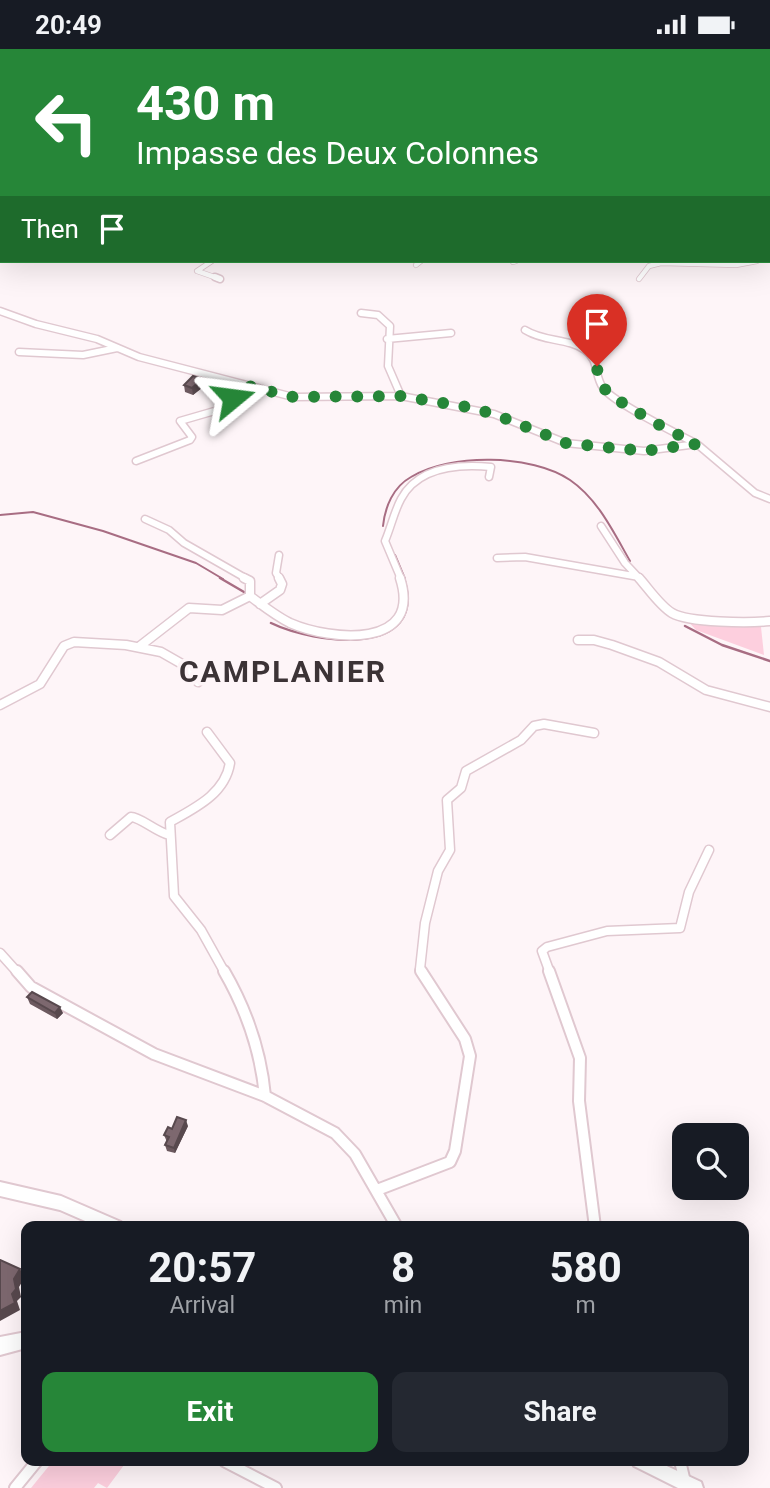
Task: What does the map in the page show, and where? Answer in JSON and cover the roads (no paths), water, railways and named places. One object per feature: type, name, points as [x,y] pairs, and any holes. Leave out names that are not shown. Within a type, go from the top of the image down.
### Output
[{"type":"main road","points":[[0,1189],[61,1203],[102,1221]]},
{"type":"main road","points":[[0,1346],[21,1341]]},
{"type":"main road","points":[[649,1466],[690,1486]]},
{"type":"street","points":[[209,263],[197,271],[220,279]]},
{"type":"street","points":[[639,279],[649,266],[661,263],[746,263]]},
{"type":"street","points":[[0,311],[213,378],[293,397],[401,396],[494,414],[566,443],[644,451],[696,444]]},
{"type":"street","points":[[361,313],[373,313],[387,320],[390,325],[387,339],[390,352],[386,360],[390,378],[398,386],[401,396]]},
{"type":"street","points":[[525,330],[531,335],[580,345],[595,359],[598,378],[608,394],[696,444],[755,493],[770,499]]},
{"type":"street","points":[[387,339],[452,333]]},
{"type":"street","points":[[19,352],[83,355],[117,348]]},
{"type":"street","points":[[136,461],[190,440],[192,437],[180,421],[218,410],[249,386]]},
{"type":"street","points":[[246,597],[291,623],[333,635],[361,635],[390,625],[403,610],[404,592],[385,541],[407,489],[423,477],[473,465],[491,467],[489,477]]},
{"type":"street","points":[[140,646],[189,608],[219,611],[228,609],[246,597],[250,581],[184,543],[169,530],[145,519]]},
{"type":"street","points":[[601,526],[625,563],[671,613],[747,623],[770,621]]},
{"type":"street","points":[[260,604],[280,590],[282,585],[276,573],[279,555]]},
{"type":"street","points":[[497,558],[526,557],[639,577]]},
{"type":"street","points":[[578,640],[594,640],[624,649],[659,662],[706,690],[770,706]]},
{"type":"street","points":[[0,705],[40,684],[64,646],[74,642],[140,646],[185,662],[198,682]]},
{"type":"street","points":[[377,1190],[450,1163],[455,1151],[470,1056],[466,1039],[420,969],[425,923],[438,871],[450,850],[447,800],[464,788],[466,772],[520,740],[534,726],[544,724],[594,733]]},
{"type":"street","points":[[207,732],[230,763],[230,770],[211,796],[170,822],[174,896],[201,930],[235,990],[262,1066],[265,1095]]},
{"type":"street","points":[[110,835],[131,817],[137,817],[154,831],[169,835]]},
{"type":"street","points":[[594,1221],[579,1101],[580,1058],[542,951],[557,944],[607,931],[680,928],[689,892],[709,851]]},
{"type":"street","points":[[0,953],[31,987],[154,1054],[265,1095],[335,1133],[355,1154],[394,1221]]},
{"type":"street","points":[[15,1488],[33,1466]]},
{"type":"street","points":[[234,1466],[276,1488]]},
{"type":"street","points":[[682,1466],[690,1486]]},
{"type":"waterway","points":[[383,526],[391,498],[399,486],[411,477],[447,464],[513,461],[554,471],[580,488],[604,517],[630,561]]},
{"type":"waterway","points":[[0,515],[33,512],[103,531],[196,563],[223,579]]},
{"type":"waterway","points":[[395,555],[405,579]]},
{"type":"waterway","points":[[220,578],[244,592]]},
{"type":"waterway","points":[[271,623],[313,636],[339,639],[363,639],[384,633],[400,622],[407,604],[404,578]]},
{"type":"waterway","points":[[685,626],[722,645],[770,661]]},
{"type":"district","name":"CAMPLANIER","points":[[283,671]]}]
